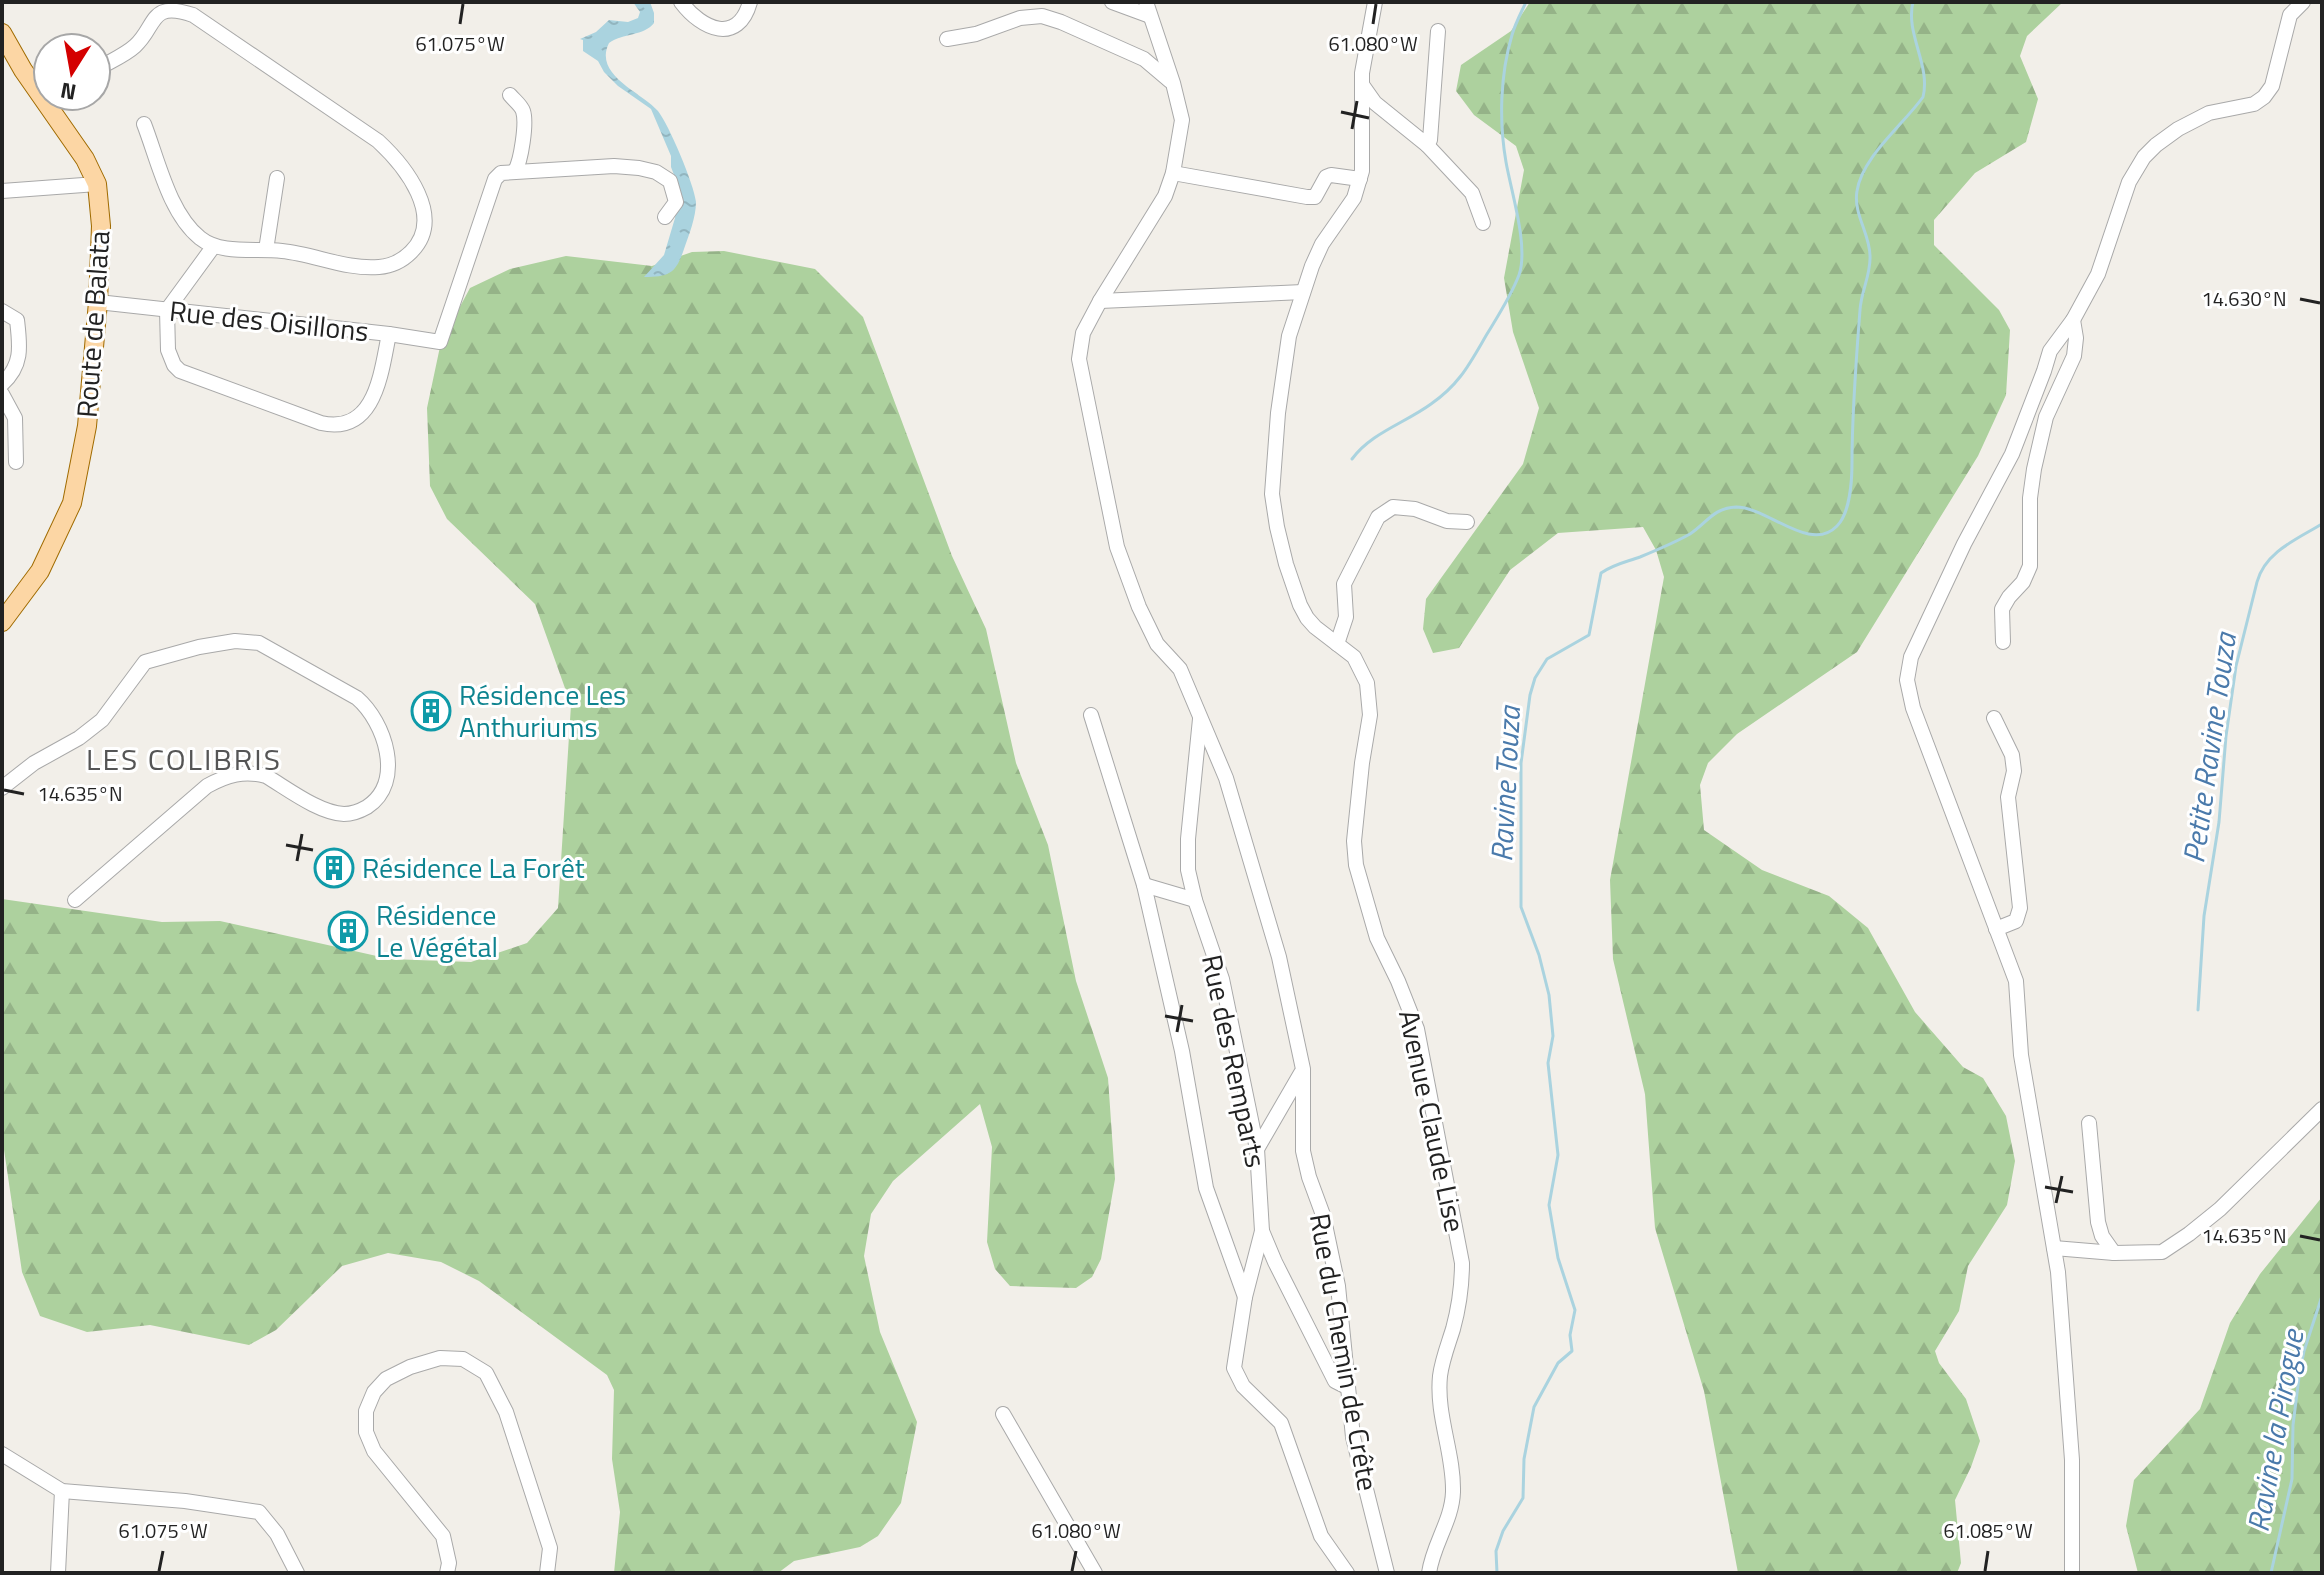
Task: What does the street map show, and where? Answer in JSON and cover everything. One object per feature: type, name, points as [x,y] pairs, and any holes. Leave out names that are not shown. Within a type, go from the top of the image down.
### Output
[{"type":"main road","name":"Route de Balata","points":[[2,33],[32,81]]},
{"type":"main road","name":"Route de Balata","points":[[2,622],[40,571],[72,503],[87,426],[98,302],[101,226],[97,184],[55,112]]},
{"type":"street","points":[[681,2],[713,29],[731,29],[746,17],[750,2]]},
{"type":"street","points":[[1112,2],[1148,9]]},
{"type":"street","name":"Avenue Claude Lise","points":[[1375,2],[1362,73],[1363,158],[1360,179],[1354,198],[1322,244],[1289,336],[1278,413],[1272,494],[1283,552],[1300,605],[1315,627],[1354,657],[1363,672],[1370,715],[1354,841],[1356,865],[1377,938],[1417,1029],[1462,1263],[1460,1301],[1440,1376],[1442,1423],[1453,1496],[1451,1514],[1429,1573]]},
{"type":"street","points":[[2072,1573],[2072,1460],[2059,1286],[2021,1055],[2016,981],[1913,708],[1907,680],[1911,657],[1964,544],[2012,454],[2050,351],[2073,320],[2098,274],[2129,182],[2144,157],[2178,129],[2209,113],[2254,104],[2264,97],[2272,86],[2290,15],[2303,2]]},
{"type":"street","points":[[112,60],[135,46],[149,23],[162,11],[174,9],[185,12],[378,141],[393,155],[422,204],[424,223],[420,240],[407,256],[387,266],[359,266],[284,251],[213,247],[199,238],[179,215],[144,124]]},
{"type":"street","name":"Rue du Chemin de Crête","points":[[1148,9],[1182,120],[1173,173],[1165,196],[1083,333],[1079,359],[1117,547],[1139,607],[1157,644],[1180,669],[1201,714],[1226,778],[1279,957],[1303,1069],[1303,1151],[1323,1215],[1338,1286],[1353,1437],[1387,1573]]},
{"type":"street","points":[[947,39],[976,34],[1028,16],[1049,18],[1144,59],[1173,83]]},
{"type":"street","points":[[1427,145],[1430,140],[1438,31]]},
{"type":"street","points":[[1363,86],[1375,103],[1427,145],[1472,193],[1483,223]]},
{"type":"street","points":[[510,95],[524,116],[521,159],[515,171],[614,166],[656,172],[670,181],[676,202],[665,217]]},
{"type":"street","name":"Rue des Oisillons","points":[[98,302],[440,342],[495,179],[501,173],[515,171]]},
{"type":"street","points":[[1173,173],[1315,197],[1326,177],[1360,179]]},
{"type":"street","points":[[266,250],[277,178]]},
{"type":"street","points":[[2,191],[97,184]]},
{"type":"street","points":[[213,247],[167,310],[168,350],[180,371],[332,426],[342,425],[351,422],[368,407],[378,384],[389,334]]},
{"type":"street","points":[[1100,301],[1303,292]]},
{"type":"street","points":[[2,311],[17,320],[20,346],[15,372],[2,384]]},
{"type":"street","points":[[2003,642],[2002,609],[2023,582],[2030,566],[2030,498],[2034,469],[2046,417],[2074,356],[2076,338],[2073,320]]},
{"type":"street","points":[[2,394],[15,418],[16,462]]},
{"type":"street","points":[[1337,644],[1346,617],[1344,584],[1378,517],[1393,507],[1415,509],[1447,521],[1467,522]]},
{"type":"street","points":[[2,788],[34,763],[79,738],[102,720],[145,662],[199,647],[235,641],[259,643],[357,698],[374,718],[386,744],[388,774],[377,800],[359,812],[327,812],[266,776],[246,773],[225,776],[207,786],[75,900]]},
{"type":"street","name":"Rue des Remparts","points":[[1201,714],[1188,839],[1188,870],[1222,979],[1257,1149],[1262,1231],[1335,1381],[1347,1387]]},
{"type":"street","points":[[1091,715],[1144,885],[1182,1051],[1206,1188],[1245,1297]]},
{"type":"street","points":[[1994,718],[2012,755],[2014,771],[2008,797],[2020,908],[2016,921],[1996,929]]},
{"type":"street","points":[[1144,885],[1195,900]]},
{"type":"street","points":[[1257,1149],[1303,1069]]},
{"type":"street","points":[[2054,1248],[2114,1253],[2162,1252],[2220,1209],[2322,1109]]},
{"type":"street","points":[[2089,1123],[2098,1222],[2102,1236],[2114,1253]]},
{"type":"street","points":[[1262,1231],[1245,1297],[1234,1368],[1243,1386],[1281,1423],[1321,1536],[1347,1573]]},
{"type":"street","points":[[447,1573],[449,1563],[443,1536],[374,1451],[366,1432],[366,1411],[374,1392],[386,1379],[410,1367],[440,1358],[463,1359],[486,1373],[506,1412],[550,1548],[547,1573]]},
{"type":"street","points":[[1003,1414],[1095,1573]]},
{"type":"street","points":[[2,1454],[62,1491],[185,1501],[259,1512],[277,1534],[297,1573]]},
{"type":"street","points":[[58,1573],[62,1491]]},
{"type":"green space","points":[[1530,2],[2063,2],[2027,36],[2020,56],[2038,99],[2026,142],[1975,173],[1934,220],[1934,245],[1999,310],[2010,330],[2006,395],[1978,456],[1857,652],[1737,734],[1708,763],[1700,785],[1704,830],[1762,870],[1829,896],[1868,928],[1915,1012],[1963,1067],[1983,1078],[2006,1116],[2015,1161],[2007,1205],[1968,1266],[1959,1311],[1935,1351],[1939,1363],[1966,1399],[1980,1441],[1955,1500],[1961,1563],[1957,1573],[1738,1573],[1704,1391],[1655,1228],[1645,1094],[1613,959],[1610,880],[1664,577],[1656,550],[1643,527],[1558,533],[1510,570],[1459,648],[1433,653],[1423,629],[1426,599],[1523,464],[1539,408],[1513,332],[1504,278],[1524,170],[1516,146],[1474,115],[1456,91],[1461,65],[1511,31]]},
{"type":"green space","points":[[724,251],[815,269],[863,317],[952,556],[986,629],[1016,763],[1048,845],[1076,981],[1108,1078],[1115,1179],[1101,1259],[1092,1277],[1076,1288],[1010,1286],[995,1269],[987,1242],[992,1147],[980,1104],[893,1181],[871,1214],[864,1256],[880,1332],[917,1422],[901,1503],[878,1536],[860,1547],[794,1561],[778,1573],[614,1573],[620,1512],[612,1459],[614,1390],[607,1375],[479,1281],[441,1262],[388,1253],[342,1266],[276,1330],[249,1345],[150,1325],[87,1332],[40,1316],[22,1272],[2,1136],[2,899],[162,922],[220,921],[390,959],[471,962],[527,943],[558,908],[571,705],[535,604],[447,519],[430,486],[427,408],[441,342],[470,288],[510,269],[566,256],[652,266],[692,252]]},
{"type":"green space","points":[[2322,1197],[2322,1573],[2138,1573],[2126,1526],[2134,1480],[2200,1409],[2230,1323],[2260,1274]]},
{"type":"water","points":[[633,2],[650,2],[654,23],[645,30],[609,43],[606,54],[608,64],[621,82],[663,118],[686,169],[696,202],[692,226],[678,264],[671,272],[653,277],[644,277],[664,255],[675,218],[679,188],[671,167],[671,156],[651,109],[618,86],[598,61],[583,51],[583,40],[580,39],[596,32],[609,20],[628,22],[638,18],[640,12]]},
{"type":"waterway","points":[[1352,459],[1378,435],[1421,411],[1457,381],[1500,313],[1519,275],[1521,235],[1506,162],[1502,98],[1508,50],[1526,2]]},
{"type":"waterway","name":"Ravine Touza","points":[[1497,1573],[1496,1551],[1503,1531],[1523,1498],[1524,1459],[1534,1407],[1558,1363],[1572,1351],[1570,1335],[1575,1310],[1558,1258],[1549,1205],[1558,1155],[1548,1063],[1553,1036],[1549,995],[1539,955],[1521,907],[1521,763],[1530,695],[1535,678],[1547,659],[1589,635],[1601,573],[1606,570],[1690,534],[1716,513],[1728,508],[1748,509],[1814,535],[1826,533],[1841,520],[1851,487],[1860,310],[1870,263],[1869,248],[1857,208],[1857,191],[1860,178],[1875,154],[1923,97],[1924,73],[1912,26],[1913,2]]},
{"type":"waterway","name":"Petite Ravine Touza","points":[[2198,1010],[2204,916],[2219,822],[2226,736],[2236,666],[2257,582],[2274,554],[2322,524]]},
{"type":"waterway","name":"Ravine la Pirogue","points":[[2271,1573],[2292,1479],[2293,1425],[2299,1377],[2322,1296]]},
{"type":"place","name":"Résidence Les Anthuriums","points":[[431,711]]},
{"type":"place","name":"Résidence La Forêt","points":[[334,868]]},
{"type":"place","name":"Résidence Le Végétal","points":[[348,931]]},
{"type":"district","name":"LES COLIBRIS","points":[[184,760]]}]
